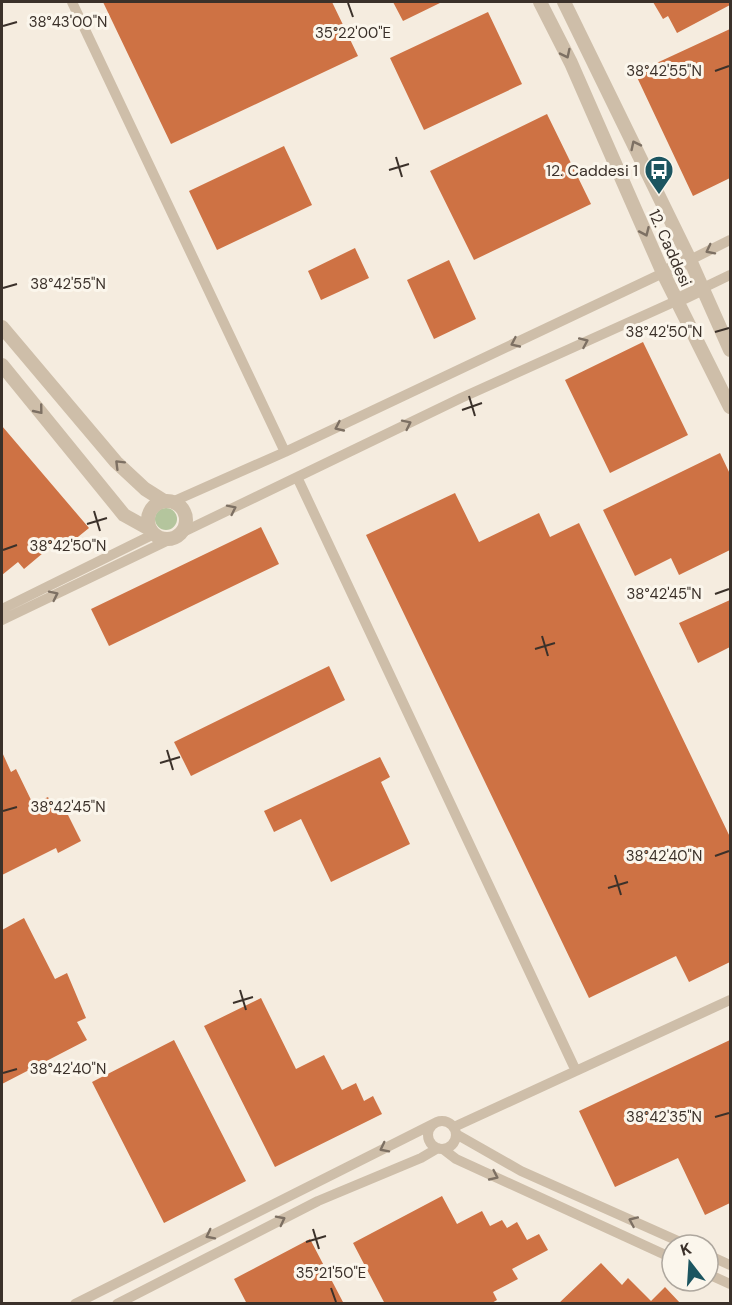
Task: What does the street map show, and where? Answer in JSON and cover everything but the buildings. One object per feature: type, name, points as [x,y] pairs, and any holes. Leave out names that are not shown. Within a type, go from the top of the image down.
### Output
[{"type":"street","points":[[72,2],[285,453]]},
{"type":"street","name":"12. Caddesi","points":[[540,2],[571,63],[676,301],[730,407]]},
{"type":"street","name":"12. Caddesi","points":[[564,2],[690,260],[730,351]]},
{"type":"street","points":[[153,532],[148,515],[154,506],[285,453],[730,240]]},
{"type":"street","points":[[2,620],[461,398],[730,275]]},
{"type":"street","points":[[2,327],[116,462],[145,489],[179,506],[185,515],[185,525],[177,536],[164,539],[124,515],[2,365]]},
{"type":"street","points":[[297,477],[576,1071]]},
{"type":"street","points":[[2,609],[153,532]]},
{"type":"street","points":[[455,1130],[730,1000]]},
{"type":"street","points":[[75,1304],[437,1122],[446,1121],[455,1130],[521,1171],[660,1233]]},
{"type":"street","points":[[437,1122],[429,1133],[431,1142],[456,1159],[660,1252]]},
{"type":"street","points":[[117,1304],[318,1201],[452,1145],[455,1130]]},
{"type":"green space","points":[[162,508],[170,508],[177,515],[177,523],[170,530],[162,530],[155,523],[155,515]]},
{"type":"place","name":"12. Caddesi 1","points":[[659,196]]}]
